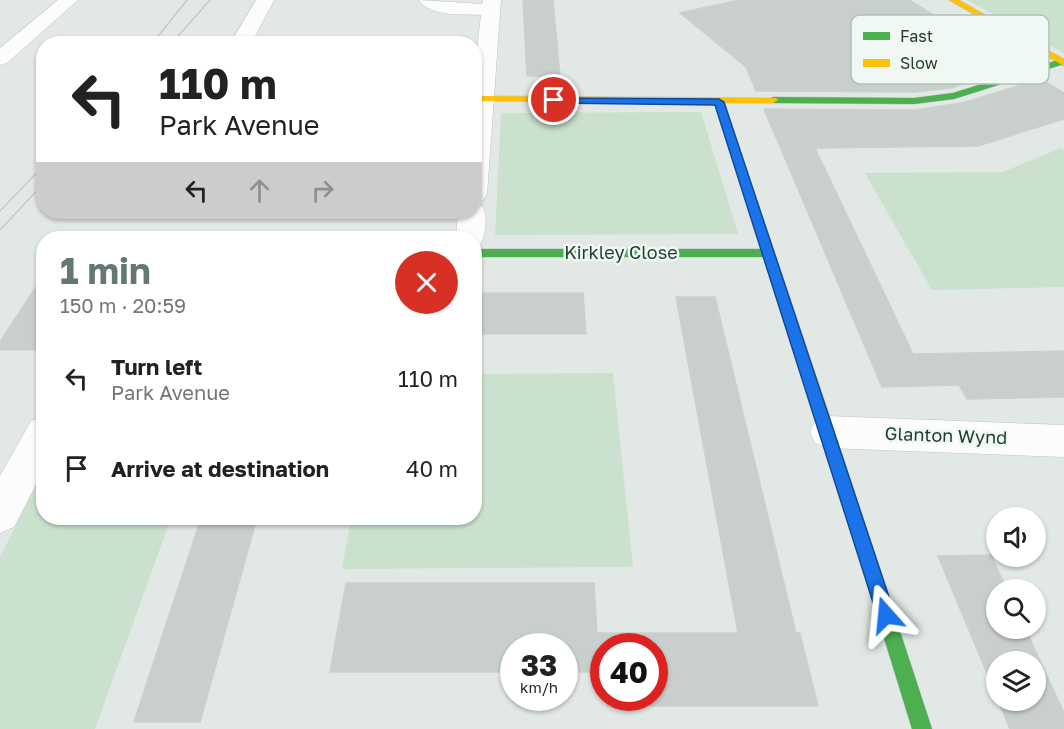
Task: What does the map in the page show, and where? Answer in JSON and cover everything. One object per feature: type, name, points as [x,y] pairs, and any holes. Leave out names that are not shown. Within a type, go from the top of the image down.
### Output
[{"type":"street","points":[[0,59],[69,0]]},
{"type":"street","points":[[245,36],[265,0]]},
{"type":"street","points":[[428,0],[448,8],[492,5],[482,45]]},
{"type":"street","points":[[953,0],[980,15]]},
{"type":"street","points":[[1049,54],[1063,62]]},
{"type":"street","points":[[482,99],[719,102],[914,101],[944,97],[988,84]]},
{"type":"street","points":[[719,102],[828,432],[922,729]]},
{"type":"street","name":"Kirkley Close","points":[[482,253],[768,253]]},
{"type":"street","name":"Glanton Wynd","points":[[828,432],[1064,441]]},
{"type":"street","points":[[0,514],[36,447]]},
{"type":"green space","points":[[967,0],[1064,0],[1064,53],[1049,45],[1049,15],[994,15]]},
{"type":"green space","points":[[701,112],[738,234],[495,235],[501,113]]},
{"type":"green space","points":[[1061,148],[1064,150],[1064,287],[932,290],[865,173],[1003,172]]},
{"type":"green space","points":[[613,373],[633,567],[342,569],[350,525],[482,525],[482,374]]},
{"type":"green space","points":[[36,485],[36,525],[168,525],[95,729],[0,729],[0,557]]},
{"type":"building","points":[[523,0],[553,0],[560,76],[527,76]]},
{"type":"building","points":[[739,0],[909,0],[934,15],[851,15],[851,84],[963,84],[951,88],[914,92],[756,91],[746,67],[680,13]]},
{"type":"building","points":[[1025,84],[1049,84],[1064,93],[1064,119],[978,146],[815,148],[913,354],[1064,351],[1064,397],[967,399],[959,385],[882,387],[764,109],[914,110],[962,103]]},
{"type":"building","points":[[36,286],[36,350],[0,350],[0,342]]},
{"type":"building","points":[[482,293],[583,293],[586,334],[482,334]]},
{"type":"building","points":[[676,297],[715,297],[796,633],[800,633],[818,706],[668,706],[668,633],[738,633]]},
{"type":"building","points":[[199,525],[255,525],[200,722],[134,722]]},
{"type":"building","points":[[986,555],[986,567],[996,567],[1002,579],[986,579],[986,639],[1030,639],[1036,651],[986,651],[986,671],[938,556]]},
{"type":"building","points":[[346,583],[594,583],[597,633],[590,633],[590,672],[578,672],[578,633],[500,633],[500,672],[330,672]]},
{"type":"building","points":[[1046,674],[1064,713],[1064,729],[1010,729],[1003,711],[1046,711]]},
{"type":"tram line","points":[[158,36],[187,0]]},
{"type":"tram line","points":[[178,36],[210,0]]},
{"type":"tram line","points":[[0,211],[36,173]]},
{"type":"tram line","points":[[0,230],[36,192]]},
{"type":"traffic: fast","points":[[1049,66],[1061,62]]},
{"type":"traffic: fast","points":[[773,100],[914,101],[954,96],[992,84]]},
{"type":"traffic: fast","points":[[482,253],[768,253]]},
{"type":"traffic: fast","points":[[823,417],[922,729]]},
{"type":"traffic: slow","points":[[953,0],[979,15]]},
{"type":"traffic: slow","points":[[1049,54],[1064,63]]},
{"type":"traffic: slow","points":[[482,99],[773,100]]},
{"type":"traffic: slow","points":[[719,102],[823,417]]},
{"type":"route","points":[[554,100],[719,102],[886,615]]}]
